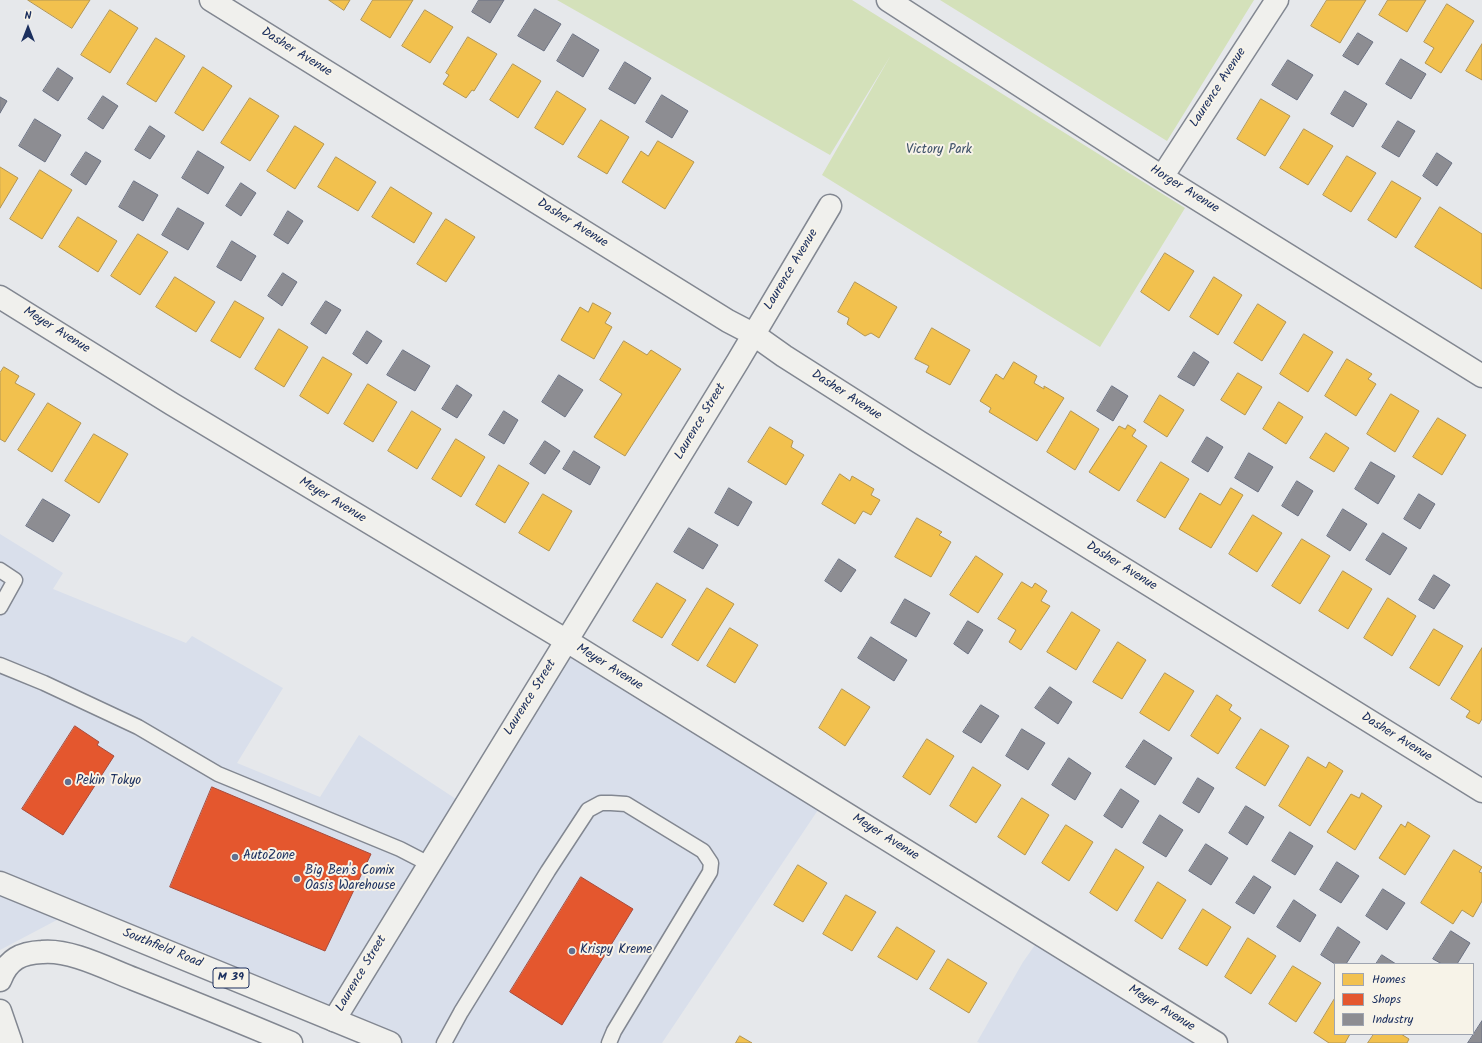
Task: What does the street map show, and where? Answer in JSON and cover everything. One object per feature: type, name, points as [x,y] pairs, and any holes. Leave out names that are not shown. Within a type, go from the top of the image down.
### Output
[{"type":"main road","name":"Dasher Avenue","points":[[211,0],[728,321],[753,334],[784,356],[919,442],[1482,791]]},
{"type":"main road","name":"Horger Avenue","points":[[888,0],[1162,177],[1482,376]]},
{"type":"main road","name":"Laurence Avenue","points":[[1162,177],[1277,0]]},
{"type":"main road","name":"Laurence Avenue","points":[[753,334],[830,206]]},
{"type":"main road","name":"Meyer Avenue","points":[[0,297],[172,404],[566,641],[1216,1043]]},
{"type":"main road","name":"Laurence Street","points":[[334,1020],[753,334]]},
{"type":"main road","name":"Southfield Road","points":[[0,883],[390,1043]]},
{"type":"main road","points":[[0,980],[4,970],[17,957],[42,951],[74,955],[201,1005],[291,1043]]},
{"type":"main road","points":[[0,1011],[11,1043]]},
{"type":"lane","points":[[0,570],[15,580],[0,607]]},
{"type":"lane","points":[[0,665],[44,683],[138,727],[218,774],[400,849],[429,864]]},
{"type":"lane","points":[[444,1043],[461,1012],[548,871],[588,810],[601,803],[611,802],[626,804],[703,851],[711,864],[710,872],[614,1031],[609,1043]]},
{"type":"shaded area","points":[[0,534],[63,573],[53,589],[186,643],[192,636],[283,688],[237,763],[320,797],[359,735],[465,805],[567,641],[824,801],[662,1043],[390,1043],[72,912],[0,950]]},
{"type":"shaded area","points":[[1042,935],[1216,1043],[977,1042],[1023,962]]},
{"type":"green space","name":"Victory Park","points":[[557,0],[852,0],[1185,208],[1100,347],[822,175],[891,55],[830,155]]},
{"type":"green space","points":[[940,0],[1254,0],[1167,141]]},
{"type":"building: Homes","points":[[28,0],[90,0],[72,28]]},
{"type":"building: Homes","points":[[329,0],[350,0],[344,10]]},
{"type":"building: Homes","points":[[373,0],[413,0],[390,38],[361,20]]},
{"type":"building: Homes","points":[[1327,0],[1366,0],[1340,43],[1311,26]]},
{"type":"building: Homes","points":[[1388,0],[1426,0],[1407,32],[1379,15]]},
{"type":"building: Homes","points":[[1447,4],[1474,21],[1441,73],[1425,63],[1434,48],[1424,42]]},
{"type":"building: Homes","points":[[110,10],[138,28],[110,73],[81,55]]},
{"type":"building: Homes","points":[[425,10],[453,27],[430,63],[402,46]]},
{"type":"building: Homes","points":[[468,37],[497,54],[474,91],[472,90],[466,98],[443,84],[449,75],[446,73]]},
{"type":"building: Homes","points":[[156,38],[185,56],[156,102],[127,84]]},
{"type":"building: Homes","points":[[1482,44],[1482,80],[1466,71]]},
{"type":"building: Homes","points":[[513,64],[541,81],[518,118],[490,100]]},
{"type":"building: Homes","points":[[203,67],[232,86],[203,131],[175,113]]},
{"type":"building: Homes","points":[[557,91],[586,109],[563,145],[535,128]]},
{"type":"building: Homes","points":[[250,98],[279,116],[250,161],[221,143]]},
{"type":"building: Homes","points":[[1261,99],[1290,116],[1265,156],[1237,139]]},
{"type":"building: Homes","points":[[601,120],[629,137],[607,174],[578,157]]},
{"type":"building: Homes","points":[[295,126],[324,144],[295,189],[267,171]]},
{"type":"building: Homes","points":[[1304,129],[1333,146],[1308,185],[1280,168]]},
{"type":"building: Homes","points":[[658,141],[694,162],[665,209],[622,182],[641,151],[648,156]]},
{"type":"building: Homes","points":[[1347,156],[1376,173],[1351,212],[1323,195]]},
{"type":"building: Homes","points":[[336,157],[376,182],[358,211],[318,187]]},
{"type":"building: Homes","points":[[0,167],[18,178],[0,208]]},
{"type":"building: Homes","points":[[40,170],[72,190],[42,239],[10,219]]},
{"type":"building: Homes","points":[[1392,181],[1421,198],[1396,238],[1368,220]]},
{"type":"building: Homes","points":[[391,187],[432,213],[414,243],[372,217]]},
{"type":"building: Homes","points":[[1440,207],[1482,234],[1482,289],[1415,247]]},
{"type":"building: Homes","points":[[78,217],[117,241],[98,272],[59,247]]},
{"type":"building: Homes","points":[[446,219],[475,237],[446,282],[417,264]]},
{"type":"building: Homes","points":[[138,234],[168,252],[140,295],[111,276]]},
{"type":"building: Homes","points":[[1165,253],[1194,271],[1169,311],[1141,292]]},
{"type":"building: Homes","points":[[175,277],[215,302],[196,332],[156,307]]},
{"type":"building: Homes","points":[[1214,277],[1242,295],[1218,335],[1190,317]]},
{"type":"building: Homes","points":[[855,282],[897,307],[879,338],[871,333],[865,336],[847,324],[849,318],[838,312]]},
{"type":"building: Homes","points":[[235,301],[264,318],[240,358],[211,341]]},
{"type":"building: Homes","points":[[593,303],[611,313],[605,323],[612,327],[594,359],[561,340],[580,307],[588,312]]},
{"type":"building: Homes","points":[[1258,304],[1286,322],[1262,361],[1234,343]]},
{"type":"building: Homes","points":[[932,328],[970,350],[950,385],[926,372],[929,366],[915,359]]},
{"type":"building: Homes","points":[[279,329],[308,347],[284,387],[255,369]]},
{"type":"building: Homes","points":[[1304,334],[1333,352],[1308,392],[1280,374]]},
{"type":"building: Homes","points":[[624,341],[647,355],[651,350],[681,369],[625,456],[594,437],[622,394],[600,380]]},
{"type":"building: Homes","points":[[323,357],[352,374],[328,414],[300,396]]},
{"type":"building: Homes","points":[[1347,359],[1372,374],[1368,379],[1376,384],[1356,416],[1325,396]]},
{"type":"building: Homes","points":[[1014,362],[1037,376],[1034,383],[1044,389],[1044,386],[1064,398],[1037,441],[989,412],[991,408],[980,401],[996,374],[1003,379]]},
{"type":"building: Homes","points":[[4,367],[19,376],[15,383],[35,394],[5,442],[0,439],[0,373]]},
{"type":"building: Homes","points":[[1238,373],[1262,387],[1245,415],[1221,400]]},
{"type":"building: Homes","points":[[368,384],[397,402],[373,442],[344,424]]},
{"type":"building: Homes","points":[[1391,394],[1419,411],[1395,452],[1367,434]]},
{"type":"building: Homes","points":[[1160,395],[1184,410],[1167,437],[1144,422]]},
{"type":"building: Homes","points":[[1279,402],[1303,417],[1286,444],[1263,429]]},
{"type":"building: Homes","points":[[48,403],[81,423],[52,472],[18,450]]},
{"type":"building: Homes","points":[[412,411],[441,429],[417,469],[388,451]]},
{"type":"building: Homes","points":[[1071,411],[1099,429],[1075,470],[1047,452]]},
{"type":"building: Homes","points":[[1438,418],[1466,435],[1442,475],[1413,457]]},
{"type":"building: Homes","points":[[1128,425],[1136,430],[1132,436],[1147,446],[1119,491],[1089,472],[1119,426],[1125,429]]},
{"type":"building: Homes","points":[[770,427],[793,441],[791,447],[804,455],[786,485],[748,462]]},
{"type":"building: Homes","points":[[1326,433],[1349,448],[1334,472],[1310,458]]},
{"type":"building: Homes","points":[[94,434],[128,454],[99,503],[65,481]]},
{"type":"building: Homes","points":[[456,439],[485,457],[461,497],[432,479]]},
{"type":"building: Homes","points":[[1161,462],[1189,479],[1165,518],[1137,501]]},
{"type":"building: Homes","points":[[499,465],[529,483],[505,523],[476,505]]},
{"type":"building: Homes","points":[[840,474],[850,481],[852,476],[874,489],[871,495],[880,500],[871,515],[863,511],[855,524],[822,504]]},
{"type":"building: Homes","points":[[1231,488],[1243,495],[1211,548],[1179,529],[1200,493],[1220,505]]},
{"type":"building: Homes","points":[[543,494],[572,511],[549,551],[519,533]]},
{"type":"building: Homes","points":[[1253,515],[1282,533],[1257,572],[1229,554]]},
{"type":"building: Homes","points":[[917,518],[942,532],[939,535],[951,542],[931,577],[895,557]]},
{"type":"building: Homes","points":[[1302,539],[1330,556],[1300,604],[1272,586]]},
{"type":"building: Homes","points":[[976,556],[1003,574],[978,613],[950,595]]},
{"type":"building: Homes","points":[[1343,571],[1372,589],[1348,629],[1319,611]]},
{"type":"building: Homes","points":[[1022,582],[1032,588],[1035,583],[1047,591],[1041,601],[1050,606],[1021,650],[1009,642],[1016,630],[998,619]]},
{"type":"building: Homes","points":[[657,583],[686,600],[662,638],[633,621]]},
{"type":"building: Homes","points":[[707,588],[734,604],[698,661],[672,645]]},
{"type":"building: Homes","points":[[1388,598],[1416,616],[1392,656],[1364,638]]},
{"type":"building: Homes","points":[[1072,612],[1100,630],[1076,670],[1047,652]]},
{"type":"building: Homes","points":[[730,628],[758,645],[735,683],[707,666]]},
{"type":"building: Homes","points":[[1434,629],[1463,646],[1439,686],[1410,668]]},
{"type":"building: Homes","points":[[1118,642],[1146,660],[1122,699],[1093,682]]},
{"type":"building: Homes","points":[[1482,648],[1482,719],[1479,724],[1466,717],[1470,711],[1451,699]]},
{"type":"building: Homes","points":[[1165,673],[1194,691],[1169,731],[1140,713]]},
{"type":"building: Homes","points":[[842,689],[870,707],[845,746],[819,728]]},
{"type":"building: Homes","points":[[1217,695],[1232,705],[1229,710],[1241,718],[1218,754],[1191,736]]},
{"type":"building: Homes","points":[[1261,729],[1289,746],[1265,786],[1236,768]]},
{"type":"building: Homes","points":[[927,739],[954,756],[930,795],[903,777]]},
{"type":"building: Homes","points":[[1308,757],[1326,768],[1329,762],[1343,771],[1310,826],[1279,806]]},
{"type":"building: Homes","points":[[973,767],[1001,785],[976,823],[950,806]]},
{"type":"building: Homes","points":[[1362,793],[1382,806],[1355,850],[1327,832],[1351,794],[1359,798]]},
{"type":"building: Homes","points":[[1022,798],[1049,815],[1025,855],[998,837]]},
{"type":"building: Homes","points":[[1408,822],[1430,836],[1405,875],[1379,858],[1401,824],[1405,827]]},
{"type":"building: Homes","points":[[1066,825],[1093,842],[1069,881],[1042,863]]},
{"type":"building: Homes","points":[[1116,849],[1144,867],[1117,911],[1090,893]]},
{"type":"building: Homes","points":[[1454,850],[1482,867],[1479,872],[1482,873],[1482,901],[1473,917],[1462,910],[1453,924],[1421,903]]},
{"type":"building: Homes","points":[[798,865],[827,883],[803,922],[774,905]]},
{"type":"building: Homes","points":[[1158,882],[1186,900],[1162,939],[1135,921]]},
{"type":"building: Homes","points":[[846,895],[876,912],[852,951],[823,934]]},
{"type":"building: Homes","points":[[1203,909],[1231,927],[1207,966],[1179,949]]},
{"type":"building: Homes","points":[[897,927],[935,951],[917,980],[878,957]]},
{"type":"building: Homes","points":[[1248,938],[1276,956],[1251,994],[1225,977]]},
{"type":"building: Homes","points":[[948,959],[987,983],[969,1013],[930,989]]},
{"type":"building: Homes","points":[[1293,966],[1321,983],[1296,1022],[1269,1004]]},
{"type":"building: Homes","points":[[1334,1000],[1334,1035],[1349,1035],[1345,1043],[1329,1043],[1314,1033]]},
{"type":"building: Homes","points":[[1373,1035],[1403,1035],[1409,1039],[1407,1043],[1368,1043]]},
{"type":"building: Homes","points":[[740,1036],[752,1043],[736,1043]]},
{"type":"building: Shops","name":"Pekin Tokyo","points":[[75,726],[99,742],[97,745],[114,756],[63,835],[22,809]]},
{"type":"building: Shops","points":[[212,787],[371,854],[325,951],[170,887]]},
{"type":"building: Shops","name":"Krispy Kreme","points":[[581,877],[633,909],[562,1025],[510,992]]},
{"type":"building: Industry","points":[[479,0],[504,0],[490,23],[472,12]]},
{"type":"building: Industry","points":[[535,9],[561,24],[544,51],[518,36]]},
{"type":"building: Industry","points":[[1358,33],[1373,42],[1358,65],[1343,56]]},
{"type":"building: Industry","points":[[573,34],[599,50],[583,77],[557,61]]},
{"type":"building: Industry","points":[[1401,59],[1426,74],[1411,99],[1386,84]]},
{"type":"building: Industry","points":[[1288,60],[1313,75],[1297,100],[1272,85]]},
{"type":"building: Industry","points":[[625,62],[651,78],[635,104],[609,89]]},
{"type":"building: Industry","points":[[58,68],[73,78],[58,101],[43,91]]},
{"type":"building: Industry","points":[[1345,91],[1367,104],[1353,127],[1331,114]]},
{"type":"building: Industry","points":[[662,95],[688,111],[672,138],[646,122]]},
{"type":"building: Industry","points":[[103,96],[118,106],[103,129],[88,119]]},
{"type":"building: Industry","points":[[0,97],[7,101],[0,113]]},
{"type":"building: Industry","points":[[35,119],[61,135],[45,162],[19,146]]},
{"type":"building: Industry","points":[[1398,121],[1415,131],[1399,157],[1382,147]]},
{"type":"building: Industry","points":[[150,126],[165,136],[150,159],[135,150]]},
{"type":"building: Industry","points":[[198,151],[224,167],[208,194],[182,178]]},
{"type":"building: Industry","points":[[86,152],[101,161],[86,185],[71,175]]},
{"type":"building: Industry","points":[[1437,153],[1452,163],[1437,186],[1423,176]]},
{"type":"building: Industry","points":[[134,181],[158,195],[143,221],[119,207]]},
{"type":"building: Industry","points":[[241,183],[256,193],[241,216],[226,206]]},
{"type":"building: Industry","points":[[178,208],[204,223],[188,250],[162,235]]},
{"type":"building: Industry","points":[[288,211],[303,221],[288,244],[274,235]]},
{"type":"building: Industry","points":[[232,241],[256,256],[241,281],[217,267]]},
{"type":"building: Industry","points":[[283,273],[297,282],[282,306],[268,296]]},
{"type":"building: Industry","points":[[326,301],[341,310],[326,334],[311,324]]},
{"type":"building: Industry","points":[[367,331],[382,341],[367,364],[353,354]]},
{"type":"building: Industry","points":[[403,350],[430,366],[415,391],[387,375]]},
{"type":"building: Industry","points":[[1194,352],[1209,362],[1194,386],[1178,377]]},
{"type":"building: Industry","points":[[559,375],[583,390],[565,417],[542,402]]},
{"type":"building: Industry","points":[[457,385],[472,395],[457,418],[442,409]]},
{"type":"building: Industry","points":[[1112,386],[1128,396],[1113,421],[1097,411]]},
{"type":"building: Industry","points":[[504,411],[518,420],[504,444],[489,435]]},
{"type":"building: Industry","points":[[1207,437],[1223,447],[1208,472],[1192,462]]},
{"type":"building: Industry","points":[[545,441],[560,451],[545,474],[530,464]]},
{"type":"building: Industry","points":[[574,451],[600,467],[590,485],[563,469]]},
{"type":"building: Industry","points":[[1249,453],[1273,467],[1258,492],[1235,478]]},
{"type":"building: Industry","points":[[1371,462],[1395,476],[1378,504],[1355,489]]},
{"type":"building: Industry","points":[[1297,481],[1313,491],[1298,516],[1282,506]]},
{"type":"building: Industry","points":[[729,488],[752,502],[738,526],[715,513]]},
{"type":"building: Industry","points":[[1419,494],[1435,504],[1420,529],[1404,519]]},
{"type":"building: Industry","points":[[43,499],[70,515],[53,542],[26,526]]},
{"type":"building: Industry","points":[[1343,509],[1367,524],[1350,551],[1327,536]]},
{"type":"building: Industry","points":[[689,528],[718,545],[703,569],[674,552]]},
{"type":"building: Industry","points":[[1383,533],[1407,548],[1390,575],[1366,560]]},
{"type":"building: Industry","points":[[839,559],[856,570],[841,592],[825,581]]},
{"type":"building: Industry","points":[[1434,575],[1450,585],[1434,609],[1419,600]]},
{"type":"building: Industry","points":[[905,599],[930,613],[916,637],[891,623]]},
{"type":"building: Industry","points":[[968,621],[983,630],[968,654],[954,644]]},
{"type":"building: Industry","points":[[871,637],[907,660],[894,681],[858,658]]},
{"type":"building: Industry","points":[[1050,687],[1072,702],[1058,724],[1035,708]]},
{"type":"building: Industry","points":[[981,705],[999,716],[981,743],[963,732]]},
{"type":"building: Industry","points":[[1022,729],[1045,743],[1028,770],[1006,756]]},
{"type":"building: Industry","points":[[1144,740],[1172,758],[1155,785],[1126,767]]},
{"type":"building: Industry","points":[[1069,758],[1091,773],[1075,800],[1052,785]]},
{"type":"building: Industry","points":[[1198,778],[1214,788],[1199,813],[1183,803]]},
{"type":"building: Industry","points":[[1121,789],[1139,801],[1122,828],[1104,816]]},
{"type":"building: Industry","points":[[1246,806],[1264,817],[1247,845],[1229,833]]},
{"type":"building: Industry","points":[[1160,815],[1183,830],[1166,857],[1143,843]]},
{"type":"building: Industry","points":[[1290,832],[1313,846],[1295,875],[1272,861]]},
{"type":"building: Industry","points":[[1206,844],[1228,858],[1211,885],[1189,871]]},
{"type":"building: Industry","points":[[1337,862],[1359,876],[1341,903],[1320,890]]},
{"type":"building: Industry","points":[[1254,876],[1271,887],[1254,914],[1236,903]]},
{"type":"building: Industry","points":[[1383,889],[1405,903],[1387,930],[1366,916]]},
{"type":"building: Industry","points":[[1294,900],[1316,915],[1300,942],[1277,927]]},
{"type":"building: Industry","points":[[1338,927],[1360,942],[1347,963],[1334,963],[1321,955]]},
{"type":"building: Industry","points":[[1451,931],[1470,943],[1458,963],[1440,963],[1433,959]]},
{"type":"building: Industry","points":[[1382,955],[1394,963],[1377,963]]},
{"type":"building: Industry","points":[[1482,1021],[1482,1043],[1468,1043]]},
{"type":"place","name":"Pekin Tokyo","points":[[68,782]]},
{"type":"place","name":"AutoZone","points":[[235,857]]},
{"type":"place","name":"Big Ben's Comix Oasis Warehouse","points":[[297,879]]},
{"type":"place","name":"Krispy Kreme","points":[[572,951]]}]
